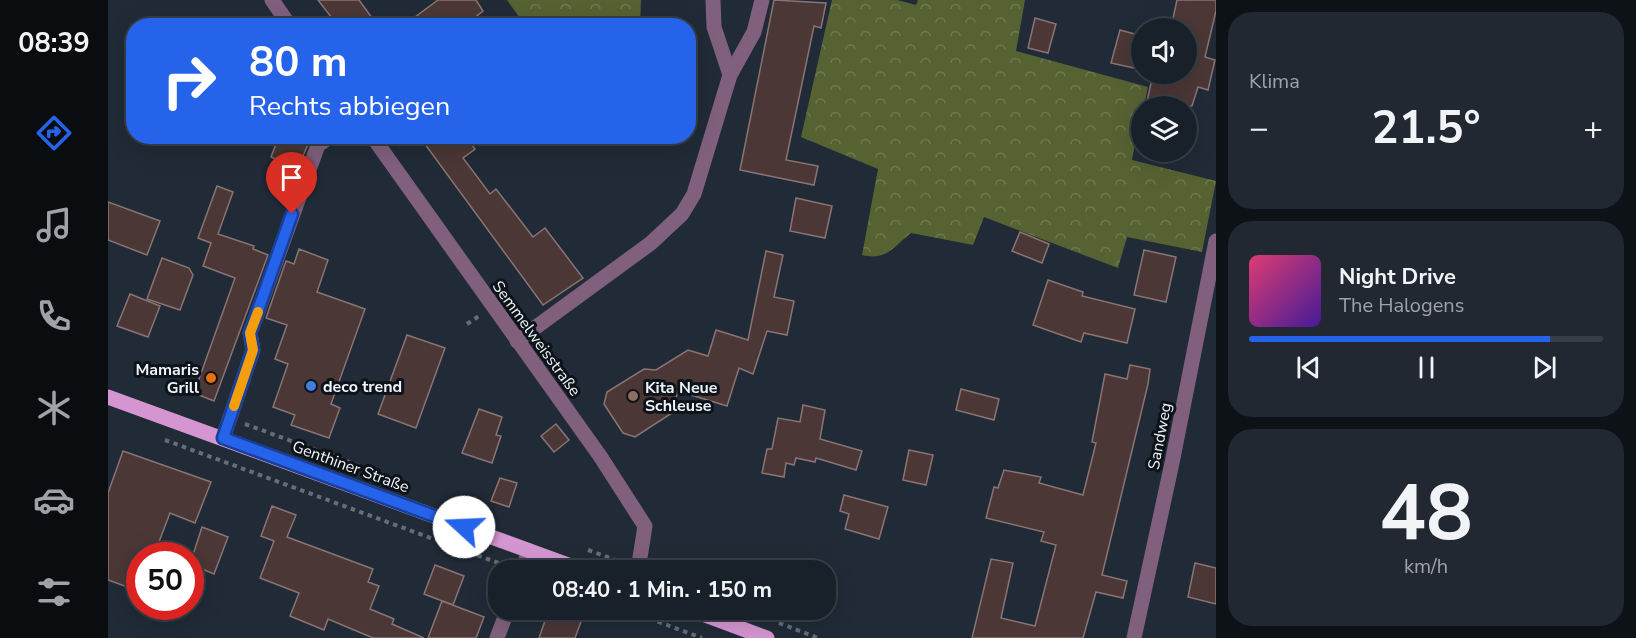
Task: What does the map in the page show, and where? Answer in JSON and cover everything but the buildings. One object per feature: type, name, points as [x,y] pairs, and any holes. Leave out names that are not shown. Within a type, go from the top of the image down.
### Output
[{"type":"main road","name":"Genthiner Straße","points":[[108,397],[554,560]]},
{"type":"main road","points":[[718,620],[767,638]]},
{"type":"street","points":[[272,0],[284,18]]},
{"type":"street","points":[[713,0],[714,27],[730,75]]},
{"type":"street","points":[[517,341],[651,243],[682,214],[694,194],[730,75],[754,32],[762,0]]},
{"type":"street","points":[[223,438],[253,350],[250,333],[319,144]]},
{"type":"street","name":"Semmelweisstraße","points":[[378,144],[600,456],[645,526],[640,560]]},
{"type":"street","name":"Sandweg","points":[[1134,638],[1173,464],[1216,241]]},
{"type":"street","points":[[522,560],[529,551]]},
{"type":"street","points":[[497,638],[504,620]]},
{"type":"path","points":[[164,440],[493,560]]},
{"type":"path","points":[[654,620],[702,638]]},
{"type":"green space","points":[[507,0],[641,0],[640,18],[520,18]]},
{"type":"green space","points":[[832,0],[897,0],[916,5],[918,0],[1025,0],[1016,51],[1148,87],[1146,96],[1131,96],[1131,162],[1140,162],[1216,181],[1202,252],[1127,237],[1118,268],[984,217],[973,245],[911,233],[889,252],[871,256],[862,255],[878,169],[801,137]]},
{"type":"slow traffic","points":[[234,406],[253,350],[250,333],[258,312]]},
{"type":"place","name":"Mamaris Grill","points":[[211,378]]},
{"type":"place","name":"deco trend","points":[[311,386]]},
{"type":"place","name":"Kita Neue Schleuse","points":[[633,396]]},
{"type":"route","points":[[292,214],[250,333],[253,350],[223,438],[464,527]]}]
